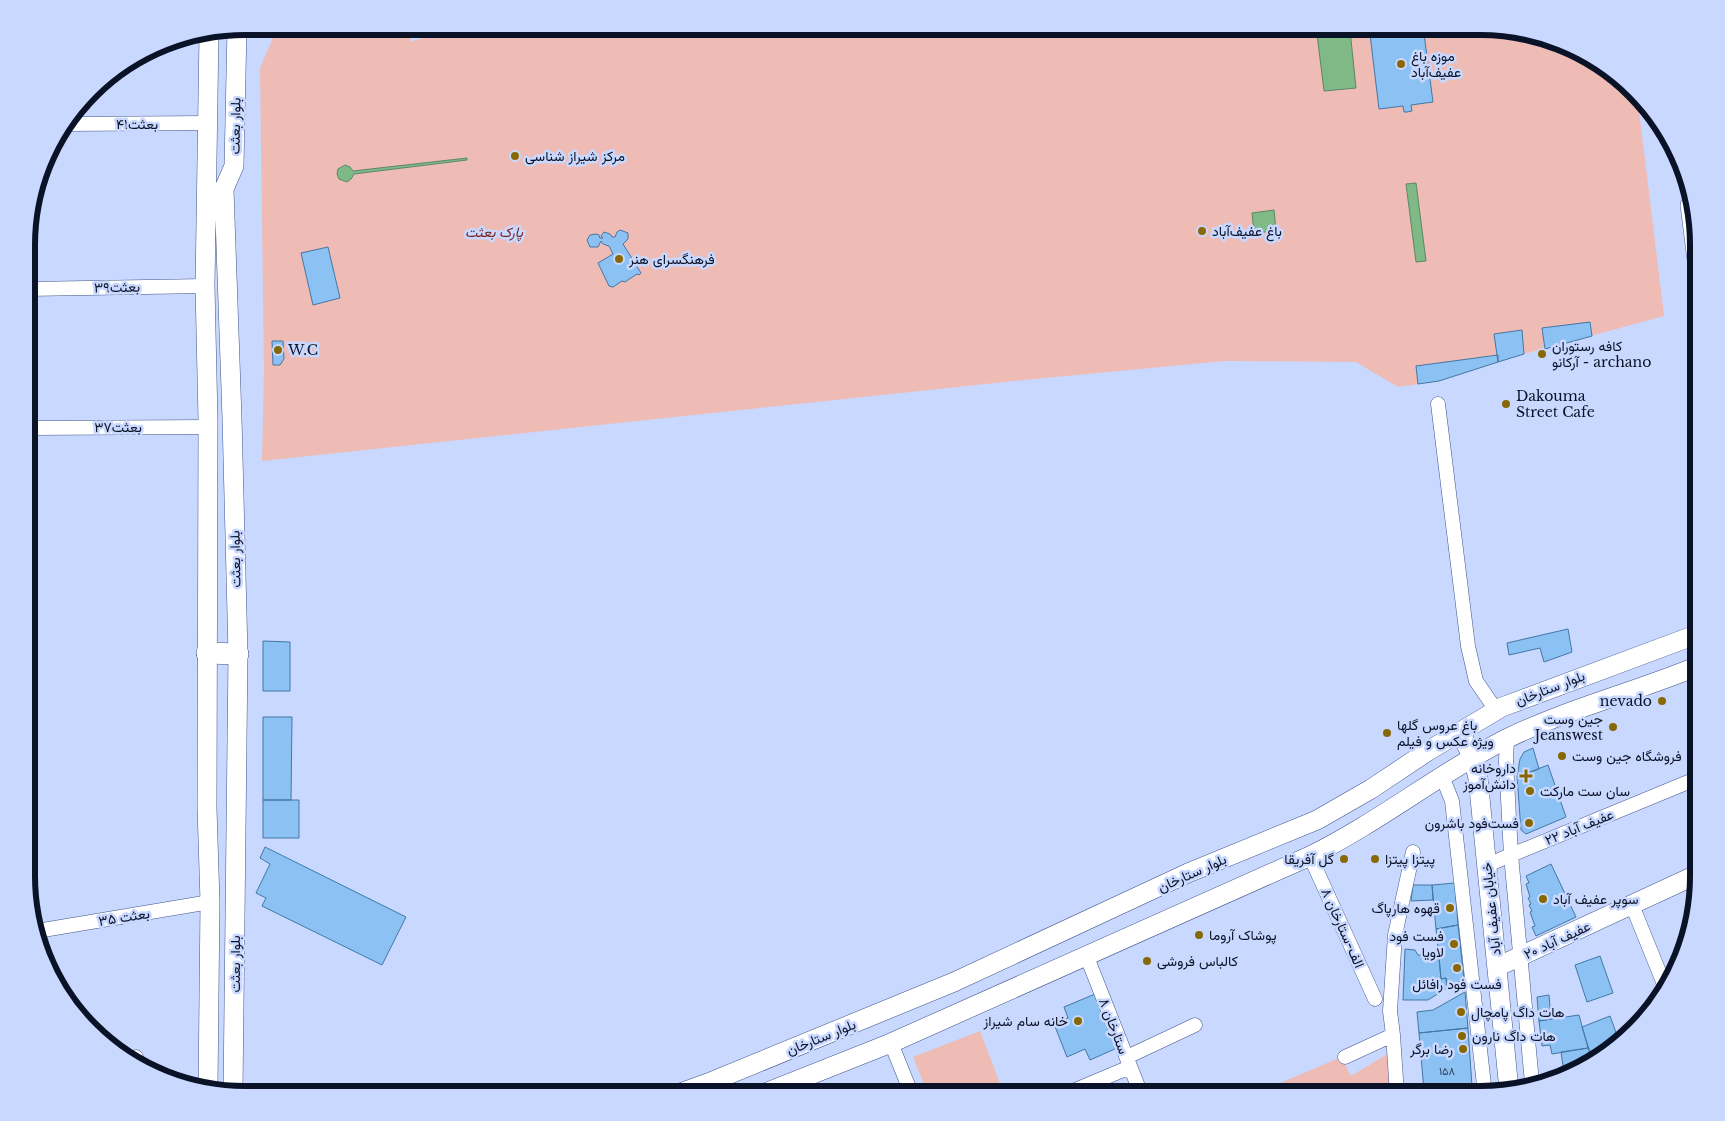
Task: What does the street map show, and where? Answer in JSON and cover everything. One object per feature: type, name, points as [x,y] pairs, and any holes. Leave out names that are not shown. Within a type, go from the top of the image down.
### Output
[{"type":"main road","name":"بلوار بعثت","points":[[234,1086],[238,654],[224,189],[234,166],[238,35]]},
{"type":"main road","name":"بلوار بعثت","points":[[208,1083],[210,902],[207,808],[208,427],[205,286],[210,38]]},
{"type":"main road","name":"بلوار ستارخان","points":[[700,1086],[954,982],[1188,873],[1317,820],[1371,789],[1502,707],[1690,637]]},
{"type":"main road","points":[[207,653],[238,654]]},
{"type":"main road","points":[[781,1086],[892,1044],[1310,856],[1359,829],[1442,776],[1506,739],[1545,722],[1690,669]]},
{"type":"main road","name":"خیابان عفیف آباد","points":[[1460,732],[1473,758],[1478,778],[1508,1084]]},
{"type":"main road","name":"عفیف آباد ۲۰","points":[[1497,966],[1690,878]]},
{"type":"street","name":"بعثت۴۱","points":[[73,124],[207,123]]},
{"type":"street","name":"بعثت۳۹","points":[[35,289],[205,286]]},
{"type":"street","points":[[1438,404],[1468,646],[1476,681],[1496,710]]},
{"type":"street","name":"بعثت۳۷","points":[[35,428],[208,427]]},
{"type":"street","points":[[1506,739],[1511,855],[1532,1080]]},
{"type":"street","points":[[1442,776],[1452,801],[1484,1086]]},
{"type":"street","name":"عفیف آباد ۲۲","points":[[1487,865],[1690,781]]},
{"type":"street","points":[[1396,1086],[1390,1011],[1395,935],[1413,852]]},
{"type":"street","name":"۸ الف-ستارخان","points":[[1310,856],[1375,999]]},
{"type":"street","name":"۳۵ بعثت","points":[[42,930],[210,902]]},
{"type":"street","points":[[1632,905],[1662,981]]},
{"type":"street","name":"ستارخان ۸","points":[[1087,957],[1139,1086]]},
{"type":"street","points":[[1082,1086],[1195,1025]]},
{"type":"street","points":[[1344,1057],[1393,1035]]},
{"type":"street","points":[[892,1044],[909,1086]]},
{"type":"green space","name":"باغ عفیف‌آباد","points":[[274,35],[410,35],[411,42],[430,35],[1494,35],[1521,39],[1560,51],[1597,70],[1618,87],[1639,108],[1664,316],[1524,354],[1439,381],[1398,387],[1356,362],[1224,361],[1014,381],[262,461],[264,370],[260,68]]},
{"type":"green space","points":[[980,1031],[1001,1086],[925,1086],[913,1057]]},
{"type":"green space","points":[[1389,1053],[1391,1086],[1274,1086],[1341,1057],[1351,1076]]},
{"type":"shaded area","points":[[1317,35],[1351,35],[1356,88],[1324,91]]},
{"type":"shaded area","points":[[467,158],[467,160],[354,174],[347,182],[339,179],[337,174],[338,169],[345,165],[353,171]]},
{"type":"shaded area","points":[[1416,183],[1426,261],[1416,262],[1406,184]]},
{"type":"shaded area","points":[[1274,210],[1276,231],[1254,233],[1252,213]]},
{"type":"building","name":"موزه باغ عفیف‌آباد","points":[[1370,35],[1424,35],[1433,102],[1411,105],[1412,111],[1407,112],[1404,112],[1403,106],[1379,109]]},
{"type":"building","name":"فرهنگسرای هنر","points":[[620,230],[628,233],[628,239],[623,244],[641,273],[613,287],[609,286],[598,263],[613,254],[609,246],[601,241],[598,247],[590,247],[587,240],[590,235],[596,234],[603,238],[601,236],[604,232],[615,237]]},
{"type":"building","points":[[328,247],[340,298],[313,305],[301,253]]},
{"type":"building","points":[[1590,322],[1592,336],[1545,349],[1542,328]]},
{"type":"building","points":[[1522,330],[1524,354],[1498,362],[1494,334]]},
{"type":"building","name":"W.C","points":[[272,341],[283,341],[284,359],[280,365],[273,365]]},
{"type":"building","points":[[1498,355],[1498,362],[1439,381],[1418,384],[1416,366]]},
{"type":"building","points":[[1568,629],[1572,652],[1544,662],[1540,648],[1509,655],[1507,643]]},
{"type":"building","points":[[263,641],[290,642],[290,691],[263,691]]},
{"type":"building","points":[[263,717],[292,717],[291,800],[263,800]]},
{"type":"building","points":[[1533,748],[1539,769],[1517,777],[1520,759],[1524,752]]},
{"type":"building","points":[[1548,765],[1566,817],[1526,834],[1521,830],[1517,777]]},
{"type":"building","points":[[263,800],[299,800],[299,838],[263,838]]},
{"type":"building","points":[[265,847],[406,917],[382,965],[262,906],[266,898],[256,893],[270,864],[260,858]]},
{"type":"building","points":[[1551,864],[1576,917],[1536,936],[1532,927],[1535,926],[1530,912],[1532,911],[1529,905],[1531,904],[1528,898],[1530,897],[1526,884],[1529,883],[1526,876]]},
{"type":"building","points":[[1455,883],[1458,925],[1436,929],[1432,885]]},
{"type":"building","points":[[1413,885],[1432,885],[1433,900],[1411,901]]},
{"type":"building","points":[[1458,925],[1464,979],[1447,988],[1446,978],[1441,979],[1436,929]]},
{"type":"building","points":[[1405,949],[1415,950],[1418,955],[1439,956],[1441,979],[1446,978],[1447,988],[1428,1000],[1403,1000]]},
{"type":"building","points":[[1600,956],[1613,993],[1587,1002],[1575,965]]},
{"type":"building","points":[[1465,992],[1468,1028],[1419,1033],[1417,1012],[1433,1010]]},
{"type":"building","points":[[1095,994],[1117,1048],[1090,1060],[1085,1049],[1067,1057],[1054,1024],[1068,1018],[1064,1007]]},
{"type":"building","points":[[1549,995],[1551,1019],[1539,1021],[1537,997]]},
{"type":"building","points":[[1579,1015],[1588,1048],[1552,1054],[1550,1045],[1542,1046],[1539,1021]]},
{"type":"building","points":[[1610,1016],[1617,1035],[1591,1055],[1582,1027]]},
{"type":"building","points":[[1468,1028],[1472,1086],[1424,1086],[1419,1033]]},
{"type":"building","points":[[1588,1048],[1590,1055],[1563,1068],[1561,1052]]},
{"type":"place","name":"موزه باغ عفیف‌آباد","points":[[1401,64]]},
{"type":"place","name":"مرکز شیراز شناسی","points":[[515,156]]},
{"type":"place","name":"باغ عفیف‌آباد","points":[[1202,231]]},
{"type":"place","name":"فرهنگسرای هنر","points":[[619,259]]},
{"type":"place","name":"W.C","points":[[278,350]]},
{"type":"place","name":"کافه رستوران آرکانو - archano","points":[[1542,354]]},
{"type":"place","name":"Dakouma Street Cafe","points":[[1506,404]]},
{"type":"place","name":"nevado","points":[[1662,701]]},
{"type":"place","name":"جین وست Jeanswest","points":[[1613,727]]},
{"type":"place","name":"باغ عروس گلها ویژه عکس و فیلم","points":[[1387,733]]},
{"type":"place","name":"فروشگاه جین وست","points":[[1562,756]]},
{"type":"place","name":"داروخانه دانش‌آموز","points":[[1526,776]]},
{"type":"place","name":"سان ست مارکت","points":[[1530,791]]},
{"type":"place","name":"فست‌فود باشرون","points":[[1529,823]]},
{"type":"place","name":"گل آفریقا","points":[[1344,859]]},
{"type":"place","name":"پیتزا پیتزا","points":[[1375,859]]},
{"type":"place","name":"سوپر عفیف آباد","points":[[1543,899]]},
{"type":"place","name":"قهوه هارپاگ","points":[[1450,908]]},
{"type":"place","name":"پوشاک آروما","points":[[1199,935]]},
{"type":"place","name":"فست فود لاویا","points":[[1454,944]]},
{"type":"place","name":"کالباس فروشی","points":[[1147,961]]},
{"type":"place","name":"فست فود رافائل","points":[[1457,968]]},
{"type":"place","name":"هات داگ پامچال","points":[[1461,1012]]},
{"type":"place","name":"خانه سام شیراز","points":[[1078,1021]]},
{"type":"place","name":"هات داگ نارون","points":[[1462,1036]]},
{"type":"place","name":"رضا برگر","points":[[1463,1049]]},
{"type":"park label","name":"پارک بعثت","points":[[494,232]]}]
